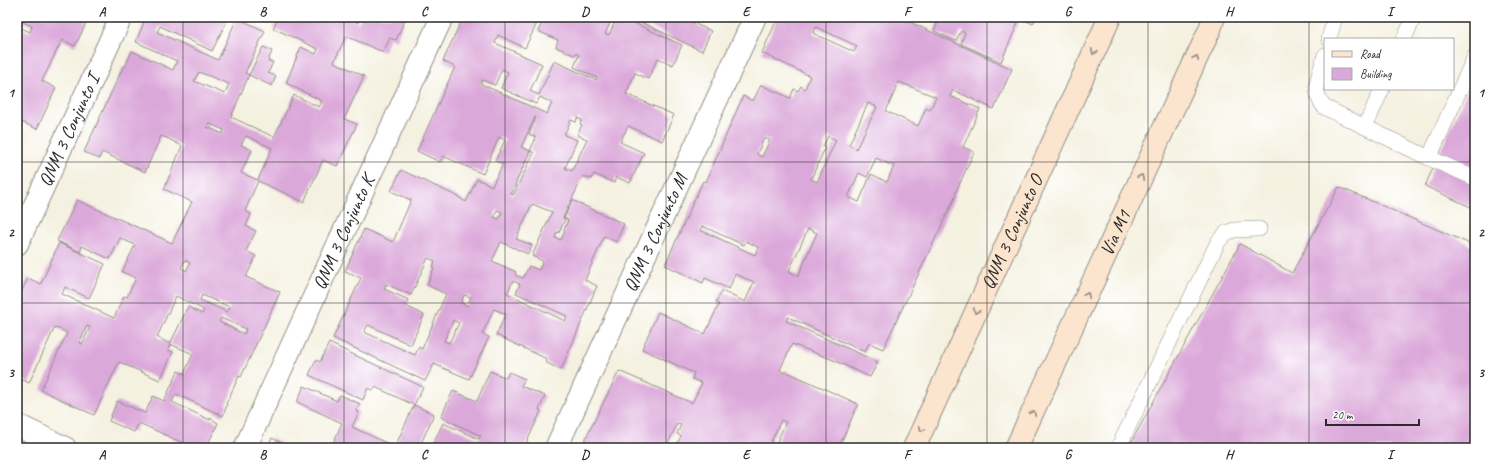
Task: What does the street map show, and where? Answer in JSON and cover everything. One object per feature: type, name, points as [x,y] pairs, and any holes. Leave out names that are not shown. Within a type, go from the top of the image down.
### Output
[{"type":"main road","name":"QNM 3 Conjunto O","points":[[914,448],[1110,17]]},
{"type":"main road","name":"Via M1","points":[[1016,448],[1208,21]]},
{"type":"street","name":"QNM 3 Conjunto I","points":[[17,244],[121,17]]},
{"type":"street","name":"QNM 3 Conjunto K","points":[[245,448],[442,17]]},
{"type":"street","name":"QNM 3 Conjunto M","points":[[556,448],[755,17]]},
{"type":"street","points":[[17,425],[65,448]]},
{"type":"lane","points":[[1329,38],[1335,17]]},
{"type":"lane","points":[[1404,38],[1414,17]]},
{"type":"lane","points":[[1429,158],[1475,56]]},
{"type":"lane","points":[[1324,59],[1316,91],[1318,99],[1324,107],[1365,128],[1475,178]]},
{"type":"lane","points":[[1365,128],[1382,90]]},
{"type":"lane","points":[[1118,448],[1218,242],[1226,233],[1234,230],[1259,229]]},
{"type":"building","points":[[17,17],[89,17],[75,46],[62,40],[42,81],[56,88],[37,129],[17,120],[17,70],[21,72],[23,66],[17,63],[17,26],[30,32],[32,26],[17,19]]},
{"type":"building","points":[[146,17],[229,17],[212,51],[160,26],[157,32],[218,60],[237,18],[265,31],[245,73],[249,75],[231,117],[274,137],[294,95],[319,107],[322,101],[286,83],[301,47],[316,54],[318,49],[273,28],[279,17],[332,17],[331,19],[336,21],[338,17],[346,17],[358,23],[361,17],[406,17],[396,40],[390,38],[383,52],[346,36],[334,62],[364,76],[344,119],[357,124],[337,166],[323,160],[304,202],[258,181],[245,211],[251,214],[246,226],[256,231],[246,251],[256,256],[246,277],[280,292],[241,377],[239,376],[226,404],[227,405],[223,416],[176,394],[172,402],[210,420],[210,418],[218,423],[206,448],[194,448],[139,423],[134,432],[109,421],[117,401],[145,413],[153,396],[164,401],[178,371],[184,374],[193,354],[170,344],[168,350],[173,352],[160,380],[119,362],[94,415],[41,390],[67,333],[55,327],[29,383],[17,379],[17,300],[28,278],[41,284],[59,243],[105,264],[89,298],[65,287],[62,294],[114,318],[124,296],[127,297],[136,278],[122,272],[135,245],[120,238],[110,259],[82,246],[80,252],[57,241],[77,200],[172,243],[192,202],[164,189],[182,146],[167,138],[161,136],[145,172],[102,152],[99,159],[84,152],[123,67],[125,67],[132,51],[173,70],[177,61],[136,42]],"holes":[[[199,72],[229,84],[225,94],[194,81]],[[208,123],[224,130],[223,134],[207,127]],[[246,136],[272,148],[258,180],[241,173],[252,150],[241,145]],[[185,260],[190,263],[186,271],[181,268]],[[202,295],[230,307],[227,312],[200,300]],[[176,296],[204,310],[202,314],[188,307],[170,344],[157,337]],[[221,318],[246,329],[244,334],[219,322]],[[87,326],[90,327],[82,344],[79,343]]]},
{"type":"building","points":[[463,17],[540,17],[525,48],[498,35],[495,43],[542,64],[530,91],[539,95],[554,61],[596,80],[597,78],[574,67],[579,55],[576,53],[574,55],[556,47],[558,40],[538,31],[545,17],[613,17],[605,34],[609,35],[617,17],[621,17],[682,45],[673,65],[658,58],[648,79],[635,73],[626,94],[674,115],[662,141],[628,126],[620,142],[644,153],[630,183],[616,177],[614,183],[594,174],[591,179],[583,176],[563,218],[565,219],[559,233],[557,232],[555,238],[561,240],[568,220],[564,218],[572,200],[624,224],[616,242],[604,236],[585,280],[597,286],[561,370],[545,362],[547,359],[496,335],[506,314],[494,309],[482,334],[489,337],[469,379],[434,364],[425,381],[333,338],[361,278],[345,271],[364,229],[393,242],[411,200],[391,191],[401,170],[461,198],[466,202],[477,179],[492,186],[503,164],[495,161],[505,140],[499,137],[483,174],[443,156],[440,162],[417,151],[455,67],[443,61]],"holes":[[[502,69],[508,72],[501,88],[536,104],[540,97],[552,103],[547,114],[481,84],[482,80],[495,85]],[[535,117],[536,118],[529,134],[536,137],[530,151],[521,147]],[[577,118],[582,120],[580,124],[582,125],[577,135],[587,139],[572,171],[565,168],[577,140],[564,135],[571,120],[576,122]],[[530,151],[534,153],[513,195],[511,194]],[[532,204],[552,212],[532,256],[543,261],[539,270],[529,266],[523,278],[515,275],[516,272],[492,261],[501,242],[528,254],[532,245],[516,239]],[[497,210],[502,212],[499,219],[494,217]],[[428,258],[435,261],[434,268],[427,285],[446,294],[422,349],[419,347],[415,355],[364,332],[368,325],[411,345],[424,315],[406,306],[409,300],[384,289],[386,284],[411,295]],[[513,281],[520,284],[516,293],[567,316],[565,321],[507,293]],[[464,295],[471,297],[467,306],[461,303]],[[453,320],[459,323],[449,343],[444,341]]]},
{"type":"building","points":[[630,17],[680,17],[711,31],[702,51]]},
{"type":"building","points":[[778,17],[899,17],[1012,69],[994,109],[953,90],[950,96],[980,109],[963,147],[974,152],[955,194],[956,195],[883,349],[869,343],[865,352],[788,317],[786,321],[878,362],[870,377],[831,359],[792,344],[780,370],[858,404],[839,447],[842,448],[774,448],[786,422],[781,420],[768,448],[675,448],[681,436],[677,434],[681,425],[677,424],[666,448],[581,448],[619,371],[692,403],[702,383],[692,379],[694,373],[642,349],[658,312],[705,334],[719,304],[716,302],[722,291],[745,302],[754,282],[735,274],[729,289],[705,278],[703,283],[665,265],[703,181],[706,182],[743,96],[753,101],[761,85],[790,98],[794,89],[798,91],[801,86],[805,89],[810,76],[762,53]],"holes":[[[816,27],[857,46],[854,52],[813,33]],[[899,82],[936,97],[930,110],[926,108],[918,126],[886,111]],[[868,103],[877,107],[856,149],[849,145]],[[828,136],[836,140],[817,182],[811,179],[825,148],[823,147]],[[764,138],[770,140],[762,157],[757,154]],[[876,158],[894,166],[887,182],[871,174],[859,202],[848,197],[859,173],[867,177]],[[702,226],[744,245],[746,241],[758,247],[755,255],[700,230]],[[808,229],[817,233],[798,276],[789,271]]]},
{"type":"building","points":[[940,17],[1036,17],[1033,24],[1020,18],[1001,62],[961,44],[965,33],[961,31],[956,41],[934,31]]},
{"type":"building","points":[[263,47],[272,51],[268,61],[273,62],[268,73],[276,76],[272,86],[249,75]]},
{"type":"building","points":[[1475,73],[1475,209],[1425,186]]},
{"type":"building","points":[[1339,187],[1468,243],[1475,248],[1475,448],[1128,448],[1240,244],[1292,273]]},
{"type":"building","points":[[329,343],[423,387],[414,405],[375,387],[373,391],[368,388],[363,400],[309,375],[316,360],[320,362]]},
{"type":"building","points":[[490,371],[506,378],[509,372],[525,379],[521,386],[545,396],[539,410],[541,411],[524,448],[431,448],[443,423],[479,439],[481,436],[441,417],[453,391],[477,401]]},
{"type":"building","points":[[304,386],[337,401],[340,395],[360,404],[356,411],[359,412],[352,427],[395,447],[414,405],[434,414],[419,448],[331,448],[342,423],[297,402]]},
{"type":"building","points":[[272,438],[282,443],[280,448],[267,448]]}]
